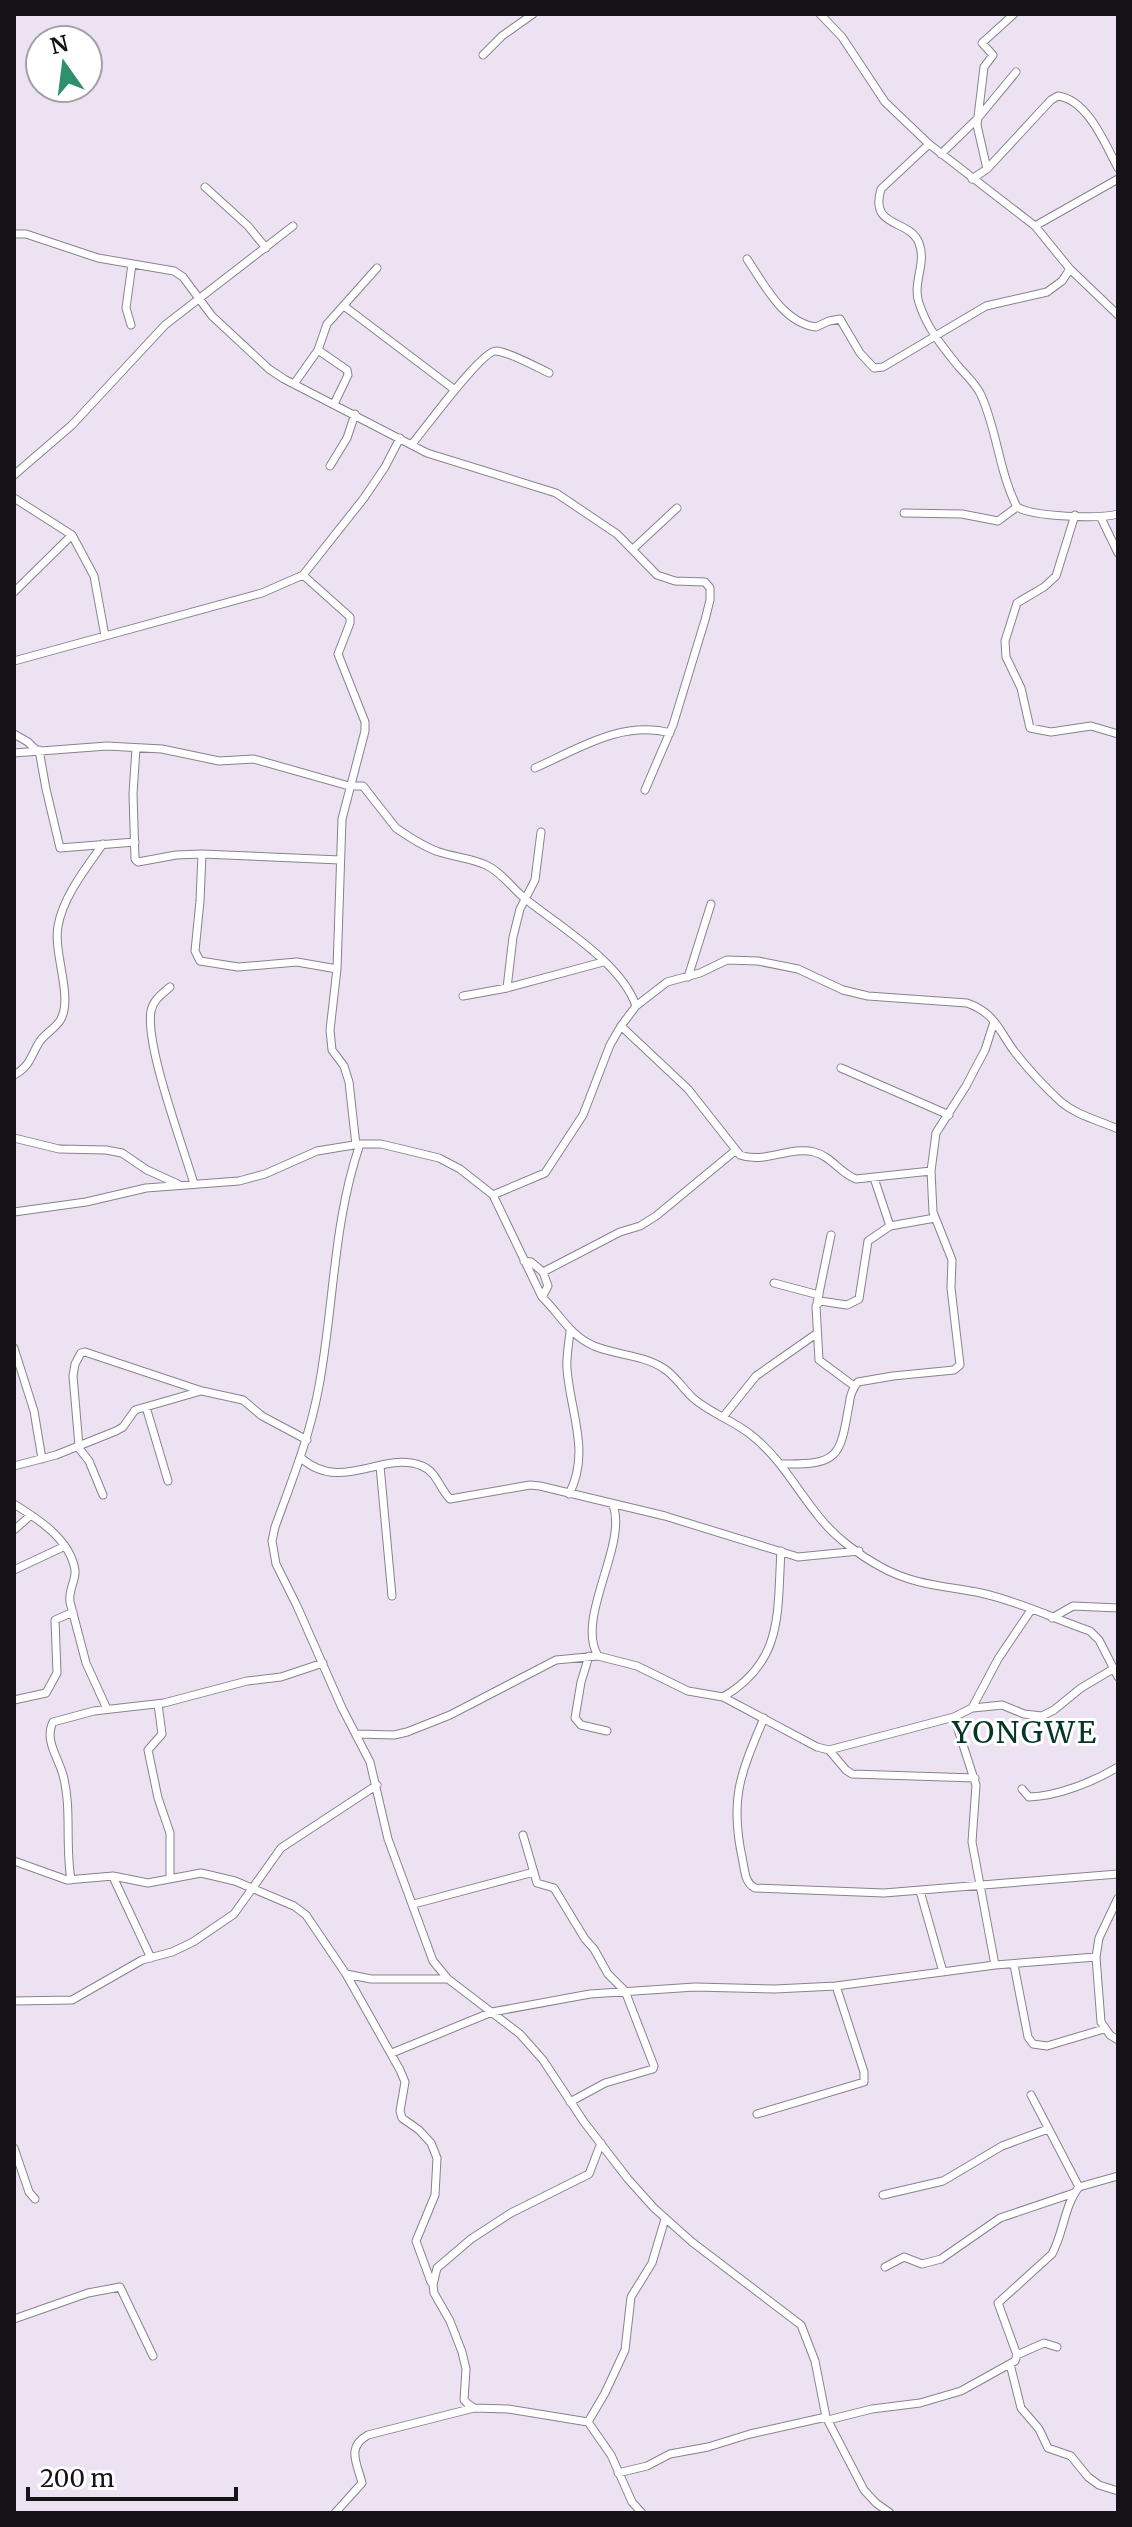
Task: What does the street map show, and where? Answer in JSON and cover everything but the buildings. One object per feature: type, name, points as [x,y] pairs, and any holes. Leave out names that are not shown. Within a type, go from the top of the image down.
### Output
[{"type":"street","points":[[483,55],[502,36],[533,14]]},
{"type":"street","points":[[820,14],[842,37],[885,102],[941,154],[1035,226],[1070,269],[1118,315]]},
{"type":"street","points":[[987,169],[978,118],[984,67],[993,55],[982,45],[983,40],[1014,14]]},
{"type":"street","points":[[941,154],[978,118],[1016,72]]},
{"type":"street","points":[[972,179],[987,169],[1058,96],[1075,102],[1089,118],[1118,168]]},
{"type":"street","points":[[929,144],[881,189],[879,203],[887,220],[918,241],[922,262],[918,302],[935,338],[981,396],[1017,507],[1025,512],[1101,518],[1118,514]]},
{"type":"street","points":[[1035,226],[1118,179]]},
{"type":"street","points":[[205,187],[248,226],[266,248]]},
{"type":"street","points":[[14,475],[72,425],[165,325],[293,226]]},
{"type":"street","points":[[14,234],[26,234],[98,258],[174,271],[183,277],[212,316],[247,349],[269,369],[294,384],[427,453],[556,493],[617,534],[657,575],[666,580],[705,582],[710,588],[705,620],[670,733],[645,790]]},
{"type":"street","points":[[747,259],[792,318],[816,327],[840,319],[860,353],[874,368],[883,367],[986,306],[1047,292],[1062,281],[1070,269]]},
{"type":"street","points":[[131,325],[126,308],[132,264]]},
{"type":"street","points":[[294,384],[318,350],[327,324],[377,268]]},
{"type":"street","points":[[344,306],[455,390]]},
{"type":"street","points":[[318,350],[347,370],[348,375],[334,404]]},
{"type":"street","points":[[412,444],[488,353],[493,351],[549,373]]},
{"type":"street","points":[[330,466],[347,438],[355,414]]},
{"type":"street","points":[[14,661],[262,593],[303,575],[364,498],[400,438]]},
{"type":"street","points":[[14,498],[72,535],[94,576],[105,636]]},
{"type":"street","points":[[904,513],[962,514],[998,521],[1017,507]]},
{"type":"street","points":[[633,549],[677,508]]},
{"type":"street","points":[[1075,515],[1056,576],[1017,603],[1004,650],[1021,688],[1030,728],[1051,732],[1091,726],[1118,734]]},
{"type":"street","points":[[1101,518],[1118,553]]},
{"type":"street","points":[[14,592],[72,535]]},
{"type":"street","points":[[303,575],[350,617],[338,654],[363,712],[365,731],[342,819],[337,969],[330,1041],[349,1082],[358,1144],[346,1187],[321,1374],[307,1440],[275,1527],[273,1554],[342,1708],[357,1734],[377,1785],[388,1839],[433,1961],[448,1979],[520,2034],[543,2060],[570,2102],[628,2179],[665,2219],[801,2325],[815,2361],[827,2418],[864,2490],[890,2513]]},
{"type":"street","points":[[535,768],[618,732],[643,728],[670,733]]},
{"type":"street","points":[[14,734],[38,750],[59,846],[135,842]]},
{"type":"street","points":[[14,753],[107,746],[162,749],[219,761],[254,759],[349,786],[366,787],[382,811],[403,833],[436,851],[486,865],[498,872],[525,899],[573,932],[618,977],[632,995],[636,1006]]},
{"type":"street","points":[[136,748],[135,859],[138,862],[202,854],[340,860]]},
{"type":"street","points":[[507,988],[513,937],[520,909],[535,880],[541,832]]},
{"type":"street","points":[[14,1075],[27,1067],[40,1042],[62,1017],[65,999],[56,944],[58,924],[103,844]]},
{"type":"street","points":[[202,854],[195,951],[200,961],[238,967],[297,962],[337,969]]},
{"type":"street","points":[[688,977],[711,904]]},
{"type":"street","points":[[493,1195],[545,1173],[583,1115],[610,1045],[636,1006],[667,982],[688,977],[727,960],[798,969],[843,990],[868,996],[967,1003],[989,1013],[1013,1050],[1062,1102],[1085,1117],[1118,1129]]},
{"type":"street","points":[[463,996],[507,988],[603,962]]},
{"type":"street","points":[[170,987],[154,1001],[151,1009],[152,1038],[194,1184]]},
{"type":"street","points":[[782,1464],[816,1462],[837,1453],[854,1386],[867,1379],[954,1370],[960,1365],[951,1288],[952,1260],[931,1205],[931,1171],[936,1133],[985,1050],[994,1022]]},
{"type":"street","points":[[621,1026],[688,1089],[740,1155],[750,1158],[812,1151],[822,1154],[851,1178],[931,1171]]},
{"type":"street","points":[[841,1068],[949,1115]]},
{"type":"street","points":[[14,1138],[59,1149],[122,1153],[147,1170],[179,1185]]},
{"type":"street","points":[[14,1212],[86,1202],[146,1188],[239,1181],[265,1174],[317,1151],[358,1144],[411,1150],[439,1158],[460,1169],[493,1195],[542,1297],[570,1331],[591,1345],[651,1361],[666,1369],[695,1400],[748,1432],[782,1464],[820,1518],[839,1537],[880,1566],[901,1576],[942,1588],[982,1593],[1095,1635],[1118,1677]]},
{"type":"street","points":[[543,1272],[656,1216],[736,1150]]},
{"type":"street","points":[[874,1178],[890,1226]]},
{"type":"street","points":[[774,1283],[824,1301],[847,1305],[859,1299],[868,1241],[890,1226],[935,1218]]},
{"type":"street","points":[[831,1235],[818,1299],[816,1334],[819,1360],[854,1386]]},
{"type":"street","points":[[524,1261],[531,1262],[543,1272],[548,1286],[542,1297]]},
{"type":"street","points":[[569,1494],[575,1483],[579,1456],[576,1412],[566,1365],[570,1331]]},
{"type":"street","points":[[723,1417],[756,1376],[816,1334]]},
{"type":"street","points":[[14,1348],[34,1411],[42,1459]]},
{"type":"street","points":[[103,1495],[89,1461],[78,1446],[73,1376],[81,1353],[90,1353],[202,1391],[243,1400],[262,1416],[307,1440]]},
{"type":"street","points":[[14,1466],[42,1459],[120,1429],[133,1412],[202,1391]]},
{"type":"street","points":[[146,1407],[168,1481]]},
{"type":"street","points":[[301,1458],[311,1467],[333,1472],[406,1463],[420,1465],[436,1477],[450,1499],[530,1485],[665,1516],[798,1557],[859,1551]]},
{"type":"street","points":[[380,1466],[392,1596]]},
{"type":"street","points":[[14,1504],[51,1530],[75,1572],[69,1591],[73,1612],[86,1663],[107,1709]]},
{"type":"street","points":[[607,1731],[581,1725],[575,1718],[594,1656],[595,1612],[616,1525],[613,1505]]},
{"type":"street","points":[[14,1530],[31,1515]]},
{"type":"street","points":[[14,1570],[63,1547]]},
{"type":"street","points":[[723,1697],[746,1680],[771,1646],[776,1626],[781,1551]]},
{"type":"street","points":[[1052,1618],[1073,1606],[1118,1608]]},
{"type":"street","points":[[972,1708],[998,1659],[1031,1610]]},
{"type":"street","points":[[14,1700],[46,1693],[57,1673],[55,1620],[73,1612]]},
{"type":"street","points":[[357,1734],[394,1735],[407,1732],[450,1715],[556,1660],[594,1656],[637,1666],[688,1691],[723,1697],[817,1747],[829,1750],[954,1717],[972,1708],[1002,1705],[1024,1714],[1042,1716],[1113,1669]]},
{"type":"street","points":[[71,1880],[67,1800],[63,1774],[52,1748],[50,1726],[61,1718],[158,1704],[247,1681],[281,1677],[323,1663]]},
{"type":"street","points":[[158,1704],[162,1734],[148,1750],[158,1798],[172,1842],[170,1879]]},
{"type":"street","points":[[954,1717],[975,1778],[977,1794],[972,1842],[995,1965]]},
{"type":"street","points":[[764,1718],[745,1764],[737,1797],[737,1833],[748,1883],[763,1889],[884,1893],[1118,1874]]},
{"type":"street","points":[[829,1750],[852,1774],[975,1778]]},
{"type":"street","points":[[1022,1789],[1029,1797],[1038,1796],[1075,1786],[1118,1767]]},
{"type":"street","points":[[14,2001],[72,2000],[142,1960],[193,1942],[234,1914],[281,1848],[377,1785]]},
{"type":"street","points":[[523,1835],[538,1884],[555,1889],[608,1974],[625,1991],[654,2068],[605,2083],[570,2102]]},
{"type":"street","points":[[14,1861],[57,1878],[71,1880],[113,1876],[148,1883],[201,1873],[235,1881],[294,1906],[306,1915],[346,1974],[392,2053],[405,2082],[400,2111],[402,2118],[431,2143],[437,2158],[435,2195],[416,2241],[434,2293],[450,2321],[462,2352],[466,2369],[464,2400],[474,2408]]},
{"type":"street","points":[[414,1904],[534,1872]]},
{"type":"street","points":[[113,1876],[151,1958]]},
{"type":"street","points":[[920,1891],[943,1972]]},
{"type":"street","points":[[1118,1898],[1099,1938],[1096,1957],[1104,2029],[1118,2040]]},
{"type":"street","points":[[392,2053],[492,2012],[541,2001],[695,1987],[775,1989],[836,1986],[995,1965],[1096,1957]]},
{"type":"street","points":[[1014,1965],[1028,2037],[1033,2044],[1047,2046],[1104,2029]]},
{"type":"street","points":[[346,1974],[371,1979],[448,1979]]},
{"type":"street","points":[[757,2114],[864,2082],[864,2072],[836,1986]]},
{"type":"street","points":[[618,2473],[647,2466],[670,2454],[708,2447],[750,2434],[920,2403],[971,2386],[1015,2361],[1017,2355],[998,2303],[1052,2254],[1076,2190],[1031,2095]]},
{"type":"street","points":[[883,2195],[943,2181],[1002,2146],[1048,2129]]},
{"type":"street","points":[[433,2285],[437,2268],[471,2239],[511,2213],[589,2174],[601,2143]]},
{"type":"street","points":[[14,2148],[29,2192],[35,2199]]},
{"type":"street","points":[[885,2267],[904,2257],[922,2264],[941,2259],[1000,2218],[1118,2176]]},
{"type":"street","points":[[588,2422],[625,2350],[631,2297],[652,2263],[665,2219]]},
{"type":"street","points":[[14,2319],[88,2293],[120,2287],[153,2356]]},
{"type":"street","points":[[1017,2355],[1044,2343],[1057,2347]]},
{"type":"street","points":[[1010,2364],[1021,2408],[1039,2429],[1048,2448],[1071,2456],[1088,2477],[1118,2492]]},
{"type":"street","points":[[335,2513],[362,2483],[355,2450],[359,2440],[368,2435],[474,2408],[508,2409],[588,2422],[611,2455],[632,2502],[642,2513]]},
{"type":"district","name":"YONGWE","points":[[1025,1732]]}]
